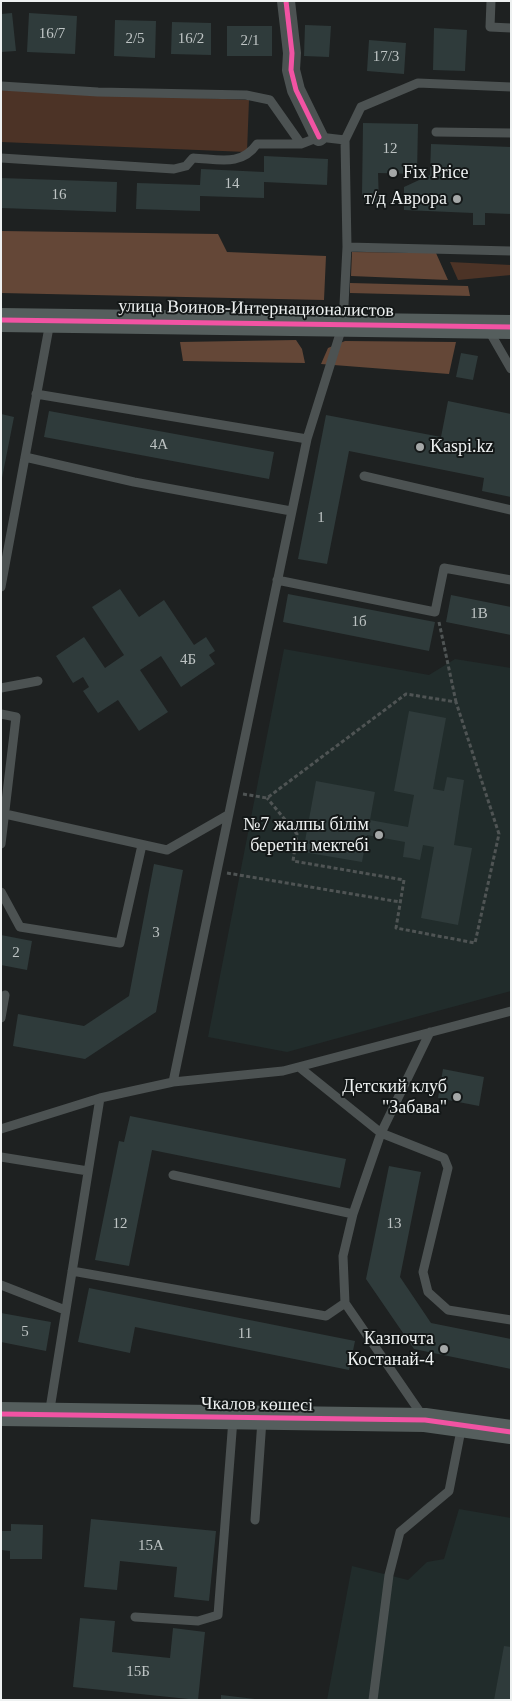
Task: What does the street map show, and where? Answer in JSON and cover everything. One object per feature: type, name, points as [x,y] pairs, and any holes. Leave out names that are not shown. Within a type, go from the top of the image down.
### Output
[{"type":"street","points":[[286,1],[293,77],[296,90],[320,137]]},
{"type":"street","name":"улица Воинов-Интернационалистов","points":[[1,320],[511,327]]},
{"type":"street","name":"Чкалов көшесі","points":[[1,1414],[233,1419],[425,1420],[511,1432]]},
{"type":"lane","points":[[491,1],[490,27],[511,28]]},
{"type":"lane","points":[[173,1082],[276,580],[307,439],[343,324],[347,247],[344,140],[362,107],[418,83],[511,87]]},
{"type":"lane","points":[[1,86],[98,92],[246,95],[270,100],[301,144]]},
{"type":"lane","points":[[436,132],[511,133]]},
{"type":"lane","points":[[1,158],[174,168],[186,166],[193,158],[238,160],[250,154],[258,144],[301,144],[320,137],[344,140]]},
{"type":"lane","points":[[347,247],[511,251]]},
{"type":"lane","points":[[1,587],[50,320]]},
{"type":"lane","points":[[486,327],[511,369]]},
{"type":"lane","points":[[36,394],[307,439]]},
{"type":"lane","points":[[25,457],[134,482],[291,511]]},
{"type":"lane","points":[[364,476],[511,510]]},
{"type":"lane","points":[[276,580],[435,612],[444,568],[511,580]]},
{"type":"lane","points":[[1,688],[38,681]]},
{"type":"lane","points":[[1,714],[16,717],[1,844]]},
{"type":"lane","points":[[5,814],[166,850],[228,815]]},
{"type":"lane","points":[[1,892],[20,927],[120,943],[142,845]]},
{"type":"lane","points":[[1,1018],[6,995]]},
{"type":"lane","points":[[1,1128],[100,1098],[173,1082],[282,1071],[511,1011]]},
{"type":"lane","points":[[425,1420],[345,1303],[343,1256],[353,1214],[381,1133],[430,1032]]},
{"type":"lane","points":[[299,1067],[381,1133],[444,1158],[448,1168],[423,1272],[428,1292],[448,1310],[511,1320]]},
{"type":"lane","points":[[49,1415],[100,1098]]},
{"type":"lane","points":[[1,1157],[88,1171]]},
{"type":"lane","points":[[174,1175],[353,1214]]},
{"type":"lane","points":[[72,1271],[326,1316],[345,1303]]},
{"type":"lane","points":[[1,1285],[66,1310]]},
{"type":"lane","points":[[135,1617],[198,1621],[218,1615],[224,1508],[233,1419]]},
{"type":"lane","points":[[255,1520],[262,1419]]},
{"type":"lane","points":[[374,1700],[389,1575],[400,1532],[449,1491],[462,1425]]},
{"type":"path","points":[[233,792],[267,798],[296,834],[293,861],[404,880],[396,928],[475,943],[499,834],[456,702],[435,612]]},
{"type":"path","points":[[267,798],[406,694],[456,702]]},
{"type":"path","points":[[216,871],[400,902]]},
{"type":"shaded area","points":[[1,90],[249,100],[247,152],[1,142]]},
{"type":"shaded area","points":[[1,231],[218,234],[227,252],[326,256],[324,300],[1,293]]},
{"type":"shaded area","points":[[352,252],[436,253],[448,280],[351,276]]},
{"type":"shaded area","points":[[450,262],[511,265],[511,275],[458,280]]},
{"type":"shaded area","points":[[350,283],[468,286],[470,296],[350,293]]},
{"type":"shaded area","points":[[296,340],[302,349],[305,363],[183,361],[180,342]]},
{"type":"shaded area","points":[[345,341],[456,342],[449,374],[321,364],[328,348]]},
{"type":"shaded area","name":"№7 жалпы білім беретін мектебі","points":[[284,649],[429,675],[455,659],[511,668],[511,991],[287,1052],[208,1037]]},
{"type":"shaded area","points":[[459,1509],[511,1518],[511,1700],[327,1700],[352,1566],[408,1580],[427,1562],[444,1559]]},
{"type":"building","points":[[12,13],[16,51],[1,52],[1,14]]},
{"type":"building","points":[[29,13],[77,16],[75,54],[27,52]]},
{"type":"building","points":[[115,20],[156,21],[155,58],[114,56]]},
{"type":"building","points":[[172,22],[211,23],[211,55],[171,54]]},
{"type":"building","points":[[305,25],[331,26],[329,57],[304,56]]},
{"type":"building","points":[[227,26],[272,26],[272,56],[227,56]]},
{"type":"building","points":[[434,28],[467,30],[465,71],[433,70]]},
{"type":"building","points":[[369,40],[406,43],[404,74],[367,71]]},
{"type":"building","points":[[363,123],[418,124],[417,174],[378,173],[379,202],[366,203],[362,195]]},
{"type":"building","name":"т/д Аврора","points":[[431,144],[511,147],[511,214],[485,213],[485,225],[473,225],[473,213],[404,210],[404,187],[430,175]]},
{"type":"building","points":[[264,156],[328,159],[327,185],[264,182],[264,198],[200,196],[200,211],[136,209],[137,183],[200,185],[201,169],[264,172]]},
{"type":"building","points":[[1,178],[117,182],[116,212],[1,208]]},
{"type":"building","points":[[461,353],[478,356],[473,380],[456,377]]},
{"type":"building","points":[[448,401],[511,414],[511,497],[482,491],[484,478],[349,451],[327,564],[298,559],[326,415],[441,437]]},
{"type":"building","points":[[49,411],[274,452],[269,479],[44,437]]},
{"type":"building","points":[[1,414],[14,417],[2,478],[1,478]]},
{"type":"building","points":[[120,589],[139,617],[164,600],[194,645],[206,637],[215,651],[209,655],[215,664],[181,687],[161,656],[140,670],[168,712],[139,731],[118,700],[98,713],[83,691],[89,687],[83,677],[73,683],[56,656],[84,637],[105,668],[124,655],[92,607]]},
{"type":"building","points":[[288,594],[435,622],[429,651],[283,622]]},
{"type":"building","points":[[451,595],[511,607],[511,635],[446,622]]},
{"type":"building","points":[[409,711],[446,718],[433,789],[444,791],[447,777],[464,780],[454,845],[472,848],[458,925],[421,918],[434,847],[423,845],[420,860],[403,857],[405,842],[367,835],[362,862],[303,852],[316,781],[375,792],[370,820],[408,827],[414,795],[394,791]]},
{"type":"building","points":[[154,864],[183,870],[156,1012],[85,1059],[13,1046],[18,1014],[84,1026],[129,996]]},
{"type":"building","points":[[1,935],[32,941],[27,970],[1,965]]},
{"type":"building","points":[[443,1069],[484,1077],[479,1106],[438,1098]]},
{"type":"building","points":[[130,1116],[346,1159],[340,1188],[152,1150],[129,1266],[95,1260],[119,1141],[124,1142]]},
{"type":"building","points":[[389,1166],[421,1172],[400,1277],[431,1323],[511,1339],[511,1369],[414,1349],[366,1279]]},
{"type":"building","points":[[89,1288],[355,1341],[349,1370],[135,1327],[130,1353],[78,1342]]},
{"type":"building","points":[[1,1313],[51,1322],[46,1351],[1,1342]]},
{"type":"building","points":[[91,1519],[216,1531],[209,1601],[174,1597],[177,1567],[120,1561],[117,1590],[84,1587]]},
{"type":"building","points":[[11,1524],[43,1525],[42,1559],[10,1559],[10,1551],[1,1550],[1,1531],[11,1531]]},
{"type":"building","points":[[80,1618],[115,1621],[112,1652],[170,1658],[173,1628],[205,1632],[198,1700],[73,1687]]},
{"type":"building","points":[[504,1646],[511,1647],[511,1700],[494,1700]]},
{"type":"building","points":[[221,1695],[255,1699],[221,1700]]},
{"type":"cycle path","points":[[286,1],[292,53],[291,70],[296,90],[319,137]]},
{"type":"cycle path","points":[[1,320],[511,327]]},
{"type":"cycle path","points":[[1,1414],[425,1420],[511,1432]]},
{"type":"place","name":"Fix Price","points":[[393,173]]},
{"type":"place","name":"т/д Аврора","points":[[457,199]]},
{"type":"place","name":"Kaspi.kz","points":[[420,447]]},
{"type":"place","name":"№7 жалпы білім беретін мектебі","points":[[379,835]]},
{"type":"place","name":"Детский клуб \"Забава\"","points":[[457,1097]]},
{"type":"place","name":"Казпочта Костанай-4","points":[[444,1349]]}]
